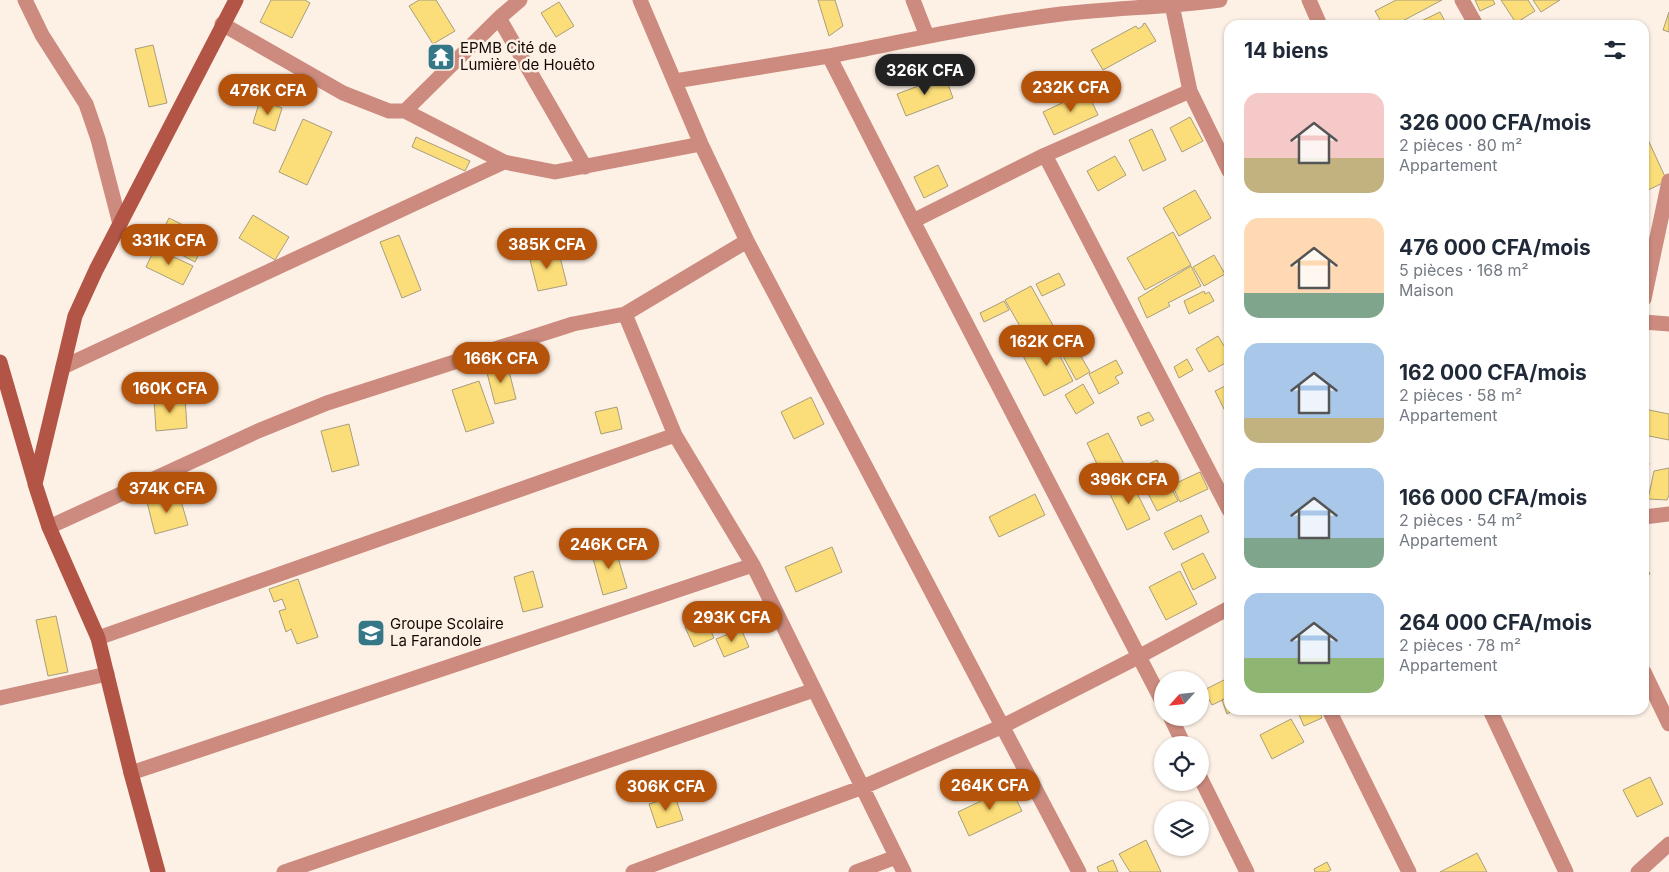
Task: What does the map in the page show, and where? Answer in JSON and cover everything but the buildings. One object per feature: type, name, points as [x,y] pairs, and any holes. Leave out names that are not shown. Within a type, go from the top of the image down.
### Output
[{"type":"street","points":[[25,0],[42,36],[86,104],[98,139],[120,224]]},
{"type":"street","points":[[35,484],[75,316],[120,224],[236,0]]},
{"type":"street","points":[[405,111],[499,18],[520,0]]},
{"type":"street","points":[[640,0],[701,144],[747,241],[1079,872]]},
{"type":"street","points":[[913,0],[927,36]]},
{"type":"street","points":[[674,81],[829,56],[1060,7],[1220,0]]},
{"type":"street","points":[[1309,0],[1318,20]]},
{"type":"street","points":[[1462,0],[1473,20]]},
{"type":"street","points":[[1172,3],[1190,91],[1224,161]]},
{"type":"street","points":[[499,18],[585,167]]},
{"type":"street","points":[[222,24],[343,93],[389,112],[405,111],[504,162],[555,172],[701,144]]},
{"type":"street","points":[[829,56],[1154,685]]},
{"type":"street","points":[[914,221],[1045,155],[1190,91]]},
{"type":"street","points":[[1045,155],[1224,500]]},
{"type":"street","points":[[63,367],[504,162]]},
{"type":"street","points":[[1649,275],[1669,181]]},
{"type":"street","points":[[49,527],[258,431],[327,403],[573,324],[626,314],[747,241]]},
{"type":"street","points":[[626,314],[676,435],[753,565],[904,872]]},
{"type":"street","points":[[1649,322],[1669,324]]},
{"type":"street","points":[[0,362],[49,527],[98,638],[131,774],[158,872]]},
{"type":"street","points":[[98,638],[676,435]]},
{"type":"street","points":[[1649,516],[1669,514]]},
{"type":"street","points":[[131,774],[753,565]]},
{"type":"street","points":[[633,872],[863,787],[1003,726],[1224,611]]},
{"type":"street","points":[[0,698],[107,674]]},
{"type":"street","points":[[1649,682],[1669,724]]},
{"type":"street","points":[[284,872],[814,690]]},
{"type":"street","points":[[1331,715],[1409,872]]},
{"type":"street","points":[[1492,715],[1566,872]]},
{"type":"street","points":[[1207,791],[1247,872]]},
{"type":"street","points":[[1638,872],[1669,844]]},
{"type":"street","points":[[856,872],[896,857]]},
{"type":"place","name":"EPMB Cité de Lumière de Houêto","points":[[441,57]]},
{"type":"place","name":"Groupe Scolaire La Farandole","points":[[371,633]]}]
